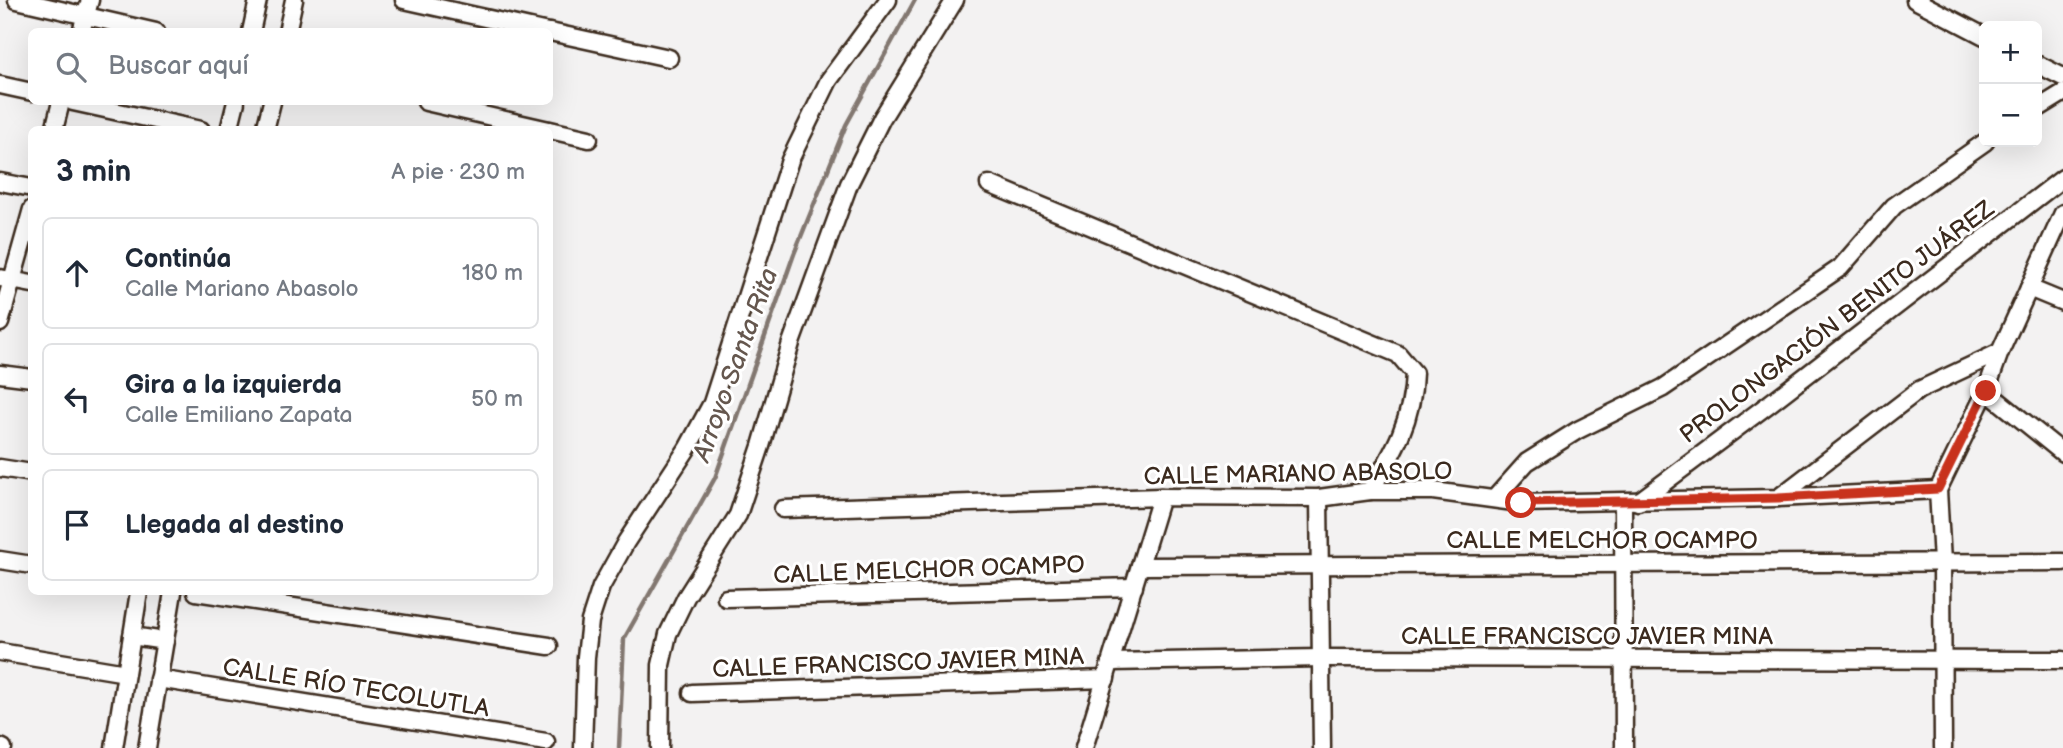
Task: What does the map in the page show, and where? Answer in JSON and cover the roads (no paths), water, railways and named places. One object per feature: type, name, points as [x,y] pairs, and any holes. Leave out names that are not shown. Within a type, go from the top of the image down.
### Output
[{"type":"street","points":[[17,0],[138,28]]},
{"type":"street","points":[[252,28],[258,0]]},
{"type":"street","points":[[288,28],[294,0]]},
{"type":"street","points":[[404,0],[531,28]]},
{"type":"street","points":[[583,748],[590,621],[601,587],[626,542],[687,449],[712,403],[790,160],[829,80],[888,0]]},
{"type":"street","points":[[660,748],[661,665],[668,634],[685,597],[738,515],[791,343],[849,184],[882,118],[955,0]]},
{"type":"street","points":[[1915,0],[1979,33]]},
{"type":"street","points":[[553,33],[670,58]]},
{"type":"street","points":[[2042,66],[2063,77]]},
{"type":"street","points":[[0,85],[28,91]]},
{"type":"street","points":[[2042,106],[2063,93]]},
{"type":"street","points":[[55,126],[60,105]]},
{"type":"street","points":[[87,105],[183,126]]},
{"type":"street","points":[[230,126],[235,105]]},
{"type":"street","points":[[266,126],[271,105]]},
{"type":"street","points":[[439,105],[531,126]]},
{"type":"street","points":[[553,131],[589,139]]},
{"type":"street","points":[[1494,499],[1527,461],[1578,430],[1663,388],[1840,268],[1894,206],[1979,146]]},
{"type":"street","name":"PROLONGACIÓN BENITO JUÁREZ","points":[[1630,502],[1769,404],[2063,178]]},
{"type":"street","points":[[0,182],[28,187]]},
{"type":"street","points":[[989,184],[1398,354],[1414,373],[1414,398],[1397,447],[1370,491]]},
{"type":"street","points":[[1943,748],[1942,562],[1938,489],[1986,391],[2000,352],[2063,213]]},
{"type":"street","points":[[0,323],[6,279],[28,220]]},
{"type":"street","points":[[6,279],[28,283]]},
{"type":"street","points":[[2029,288],[2063,302]]},
{"type":"street","points":[[1778,498],[1919,390],[2000,352]]},
{"type":"street","points":[[0,374],[28,378]]},
{"type":"street","points":[[1986,391],[2063,453]]},
{"type":"street","points":[[0,468],[28,472]]},
{"type":"street","name":"CALLE MARIANO ABASOLO","points":[[783,509],[1161,497],[1319,498],[1370,491],[1433,491],[1521,503],[1778,498],[1938,489]]},
{"type":"street","points":[[1084,748],[1161,497]]},
{"type":"street","points":[[1319,498],[1322,748]]},
{"type":"street","points":[[1624,748],[1624,563],[1630,502]]},
{"type":"street","points":[[0,560],[28,564]]},
{"type":"street","name":"CALLE MELCHOR OCAMPO","points":[[1140,566],[2063,562]]},
{"type":"street","name":"CALLE MELCHOR OCAMPO","points":[[726,598],[1134,586]]},
{"type":"street","points":[[114,748],[139,595]]},
{"type":"street","points":[[147,748],[173,595]]},
{"type":"street","points":[[240,595],[269,597],[549,646]]},
{"type":"street","points":[[132,636],[165,641]]},
{"type":"street","points":[[0,652],[126,673]]},
{"type":"street","name":"CALLE FRANCISCO JAVIER MINA","points":[[1111,662],[1321,658],[2063,660]]},
{"type":"street","name":"CALLE RÍO TECOLUTLA","points":[[158,679],[546,741]]},
{"type":"street","name":"CALLE FRANCISCO JAVIER MINA","points":[[692,693],[1106,679]]},
{"type":"waterway","name":"Arroyo Santa Rita","points":[[619,748],[624,639],[715,478],[794,254],[846,125],[915,0]]}]
